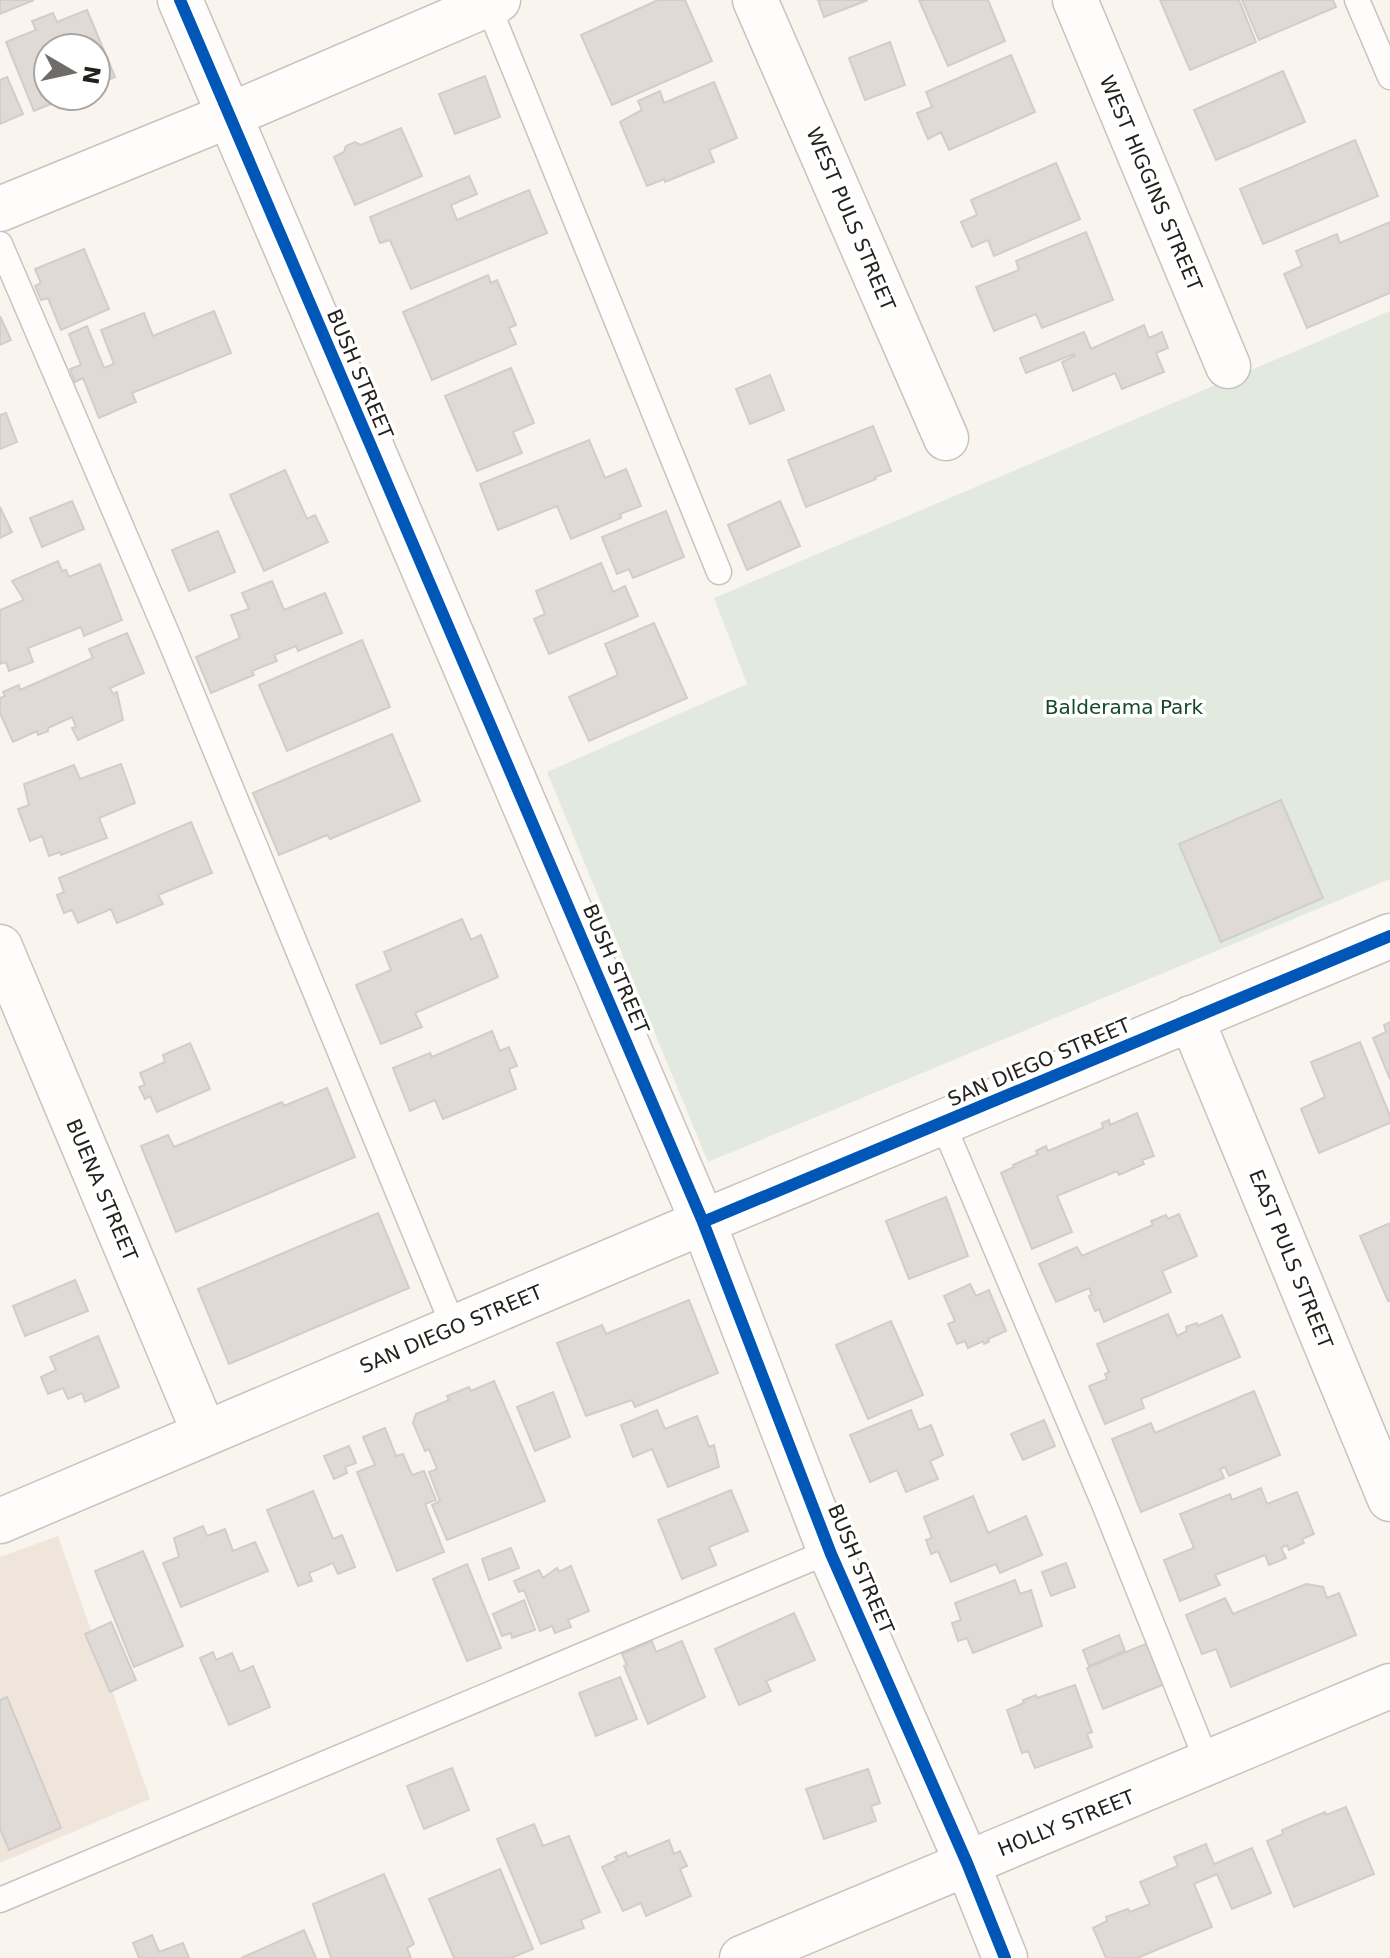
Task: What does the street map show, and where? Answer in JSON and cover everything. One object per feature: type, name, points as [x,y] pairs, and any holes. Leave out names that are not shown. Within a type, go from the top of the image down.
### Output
[{"type":"street","name":"BUSH STREET","points":[[180,0],[703,1222],[830,1551],[967,1863],[1005,1958]]},
{"type":"street","name":"WEST PULS STREET","points":[[755,0],[946,438]]},
{"type":"street","name":"WEST HIGGINS STREET","points":[[1075,0],[1228,366]]},
{"type":"street","points":[[0,209],[228,116],[490,1]]},
{"type":"street","name":"SAN DIEGO STREET","points":[[0,1521],[204,1432],[1390,936]]},
{"type":"street","name":"BUENA STREET","points":[[0,947],[204,1432]]},
{"type":"street","name":"EAST PULS STREET","points":[[1191,1018],[1390,1499]]},
{"type":"street","name":"HOLLY STREET","points":[[742,1958],[1390,1686]]},
{"type":"lane","points":[[1357,0],[1390,77]]},
{"type":"lane","points":[[490,1],[719,572]]},
{"type":"lane","points":[[0,244],[169,638],[454,1328]]},
{"type":"lane","points":[[943,1124],[1104,1504],[1208,1764]]},
{"type":"lane","points":[[0,1900],[830,1551]]},
{"type":"shaded area","points":[[58,1536],[150,1799],[0,1863],[0,1557]]},
{"type":"green space","name":"Balderama Park","points":[[1390,311],[1390,879],[708,1162],[547,772],[747,684],[714,598]]},
{"type":"building","points":[[0,0],[34,0],[0,14]]},
{"type":"building","points":[[658,0],[685,0],[712,61],[612,105],[581,35]]},
{"type":"building","points":[[818,0],[868,0],[824,17]]},
{"type":"building","points":[[919,0],[988,0],[1005,41],[948,66]]},
{"type":"building","points":[[1160,0],[1239,0],[1256,42],[1190,70]]},
{"type":"building","points":[[1242,0],[1333,0],[1336,7],[1259,40]]},
{"type":"building","points":[[87,10],[96,32],[32,32],[32,106],[6,42],[36,30],[32,21],[53,13],[57,22]]},
{"type":"building","points":[[890,42],[905,85],[865,100],[849,58]]},
{"type":"building","points":[[1011,55],[1035,112],[949,150],[941,132],[928,139],[917,113],[932,107],[926,92]]},
{"type":"building","points":[[1283,71],[1305,122],[1216,160],[1194,110]]},
{"type":"building","points":[[485,76],[500,117],[455,134],[439,94]]},
{"type":"building","points":[[7,77],[23,114],[0,124],[0,80]]},
{"type":"building","points":[[714,82],[737,138],[709,150],[714,162],[647,186],[620,122],[642,110],[638,101],[660,91],[664,103]]},
{"type":"building","points":[[401,128],[422,176],[355,205],[334,157],[355,142],[361,145]]},
{"type":"building","points":[[1355,140],[1378,196],[1263,244],[1240,189]]},
{"type":"building","points":[[1056,163],[1080,219],[994,256],[988,240],[972,247],[961,222],[977,215],[971,200]]},
{"type":"building","points":[[469,176],[477,194],[451,205],[457,220],[529,190],[547,233],[411,289],[390,240],[380,243],[370,217]]},
{"type":"building","points":[[1390,222],[1390,293],[1307,328],[1284,274],[1302,266],[1296,251],[1337,234],[1340,243]]},
{"type":"building","points":[[1086,232],[1113,300],[1042,328],[1036,314],[994,331],[976,287],[1019,270],[1016,261]]},
{"type":"building","points":[[84,249],[109,309],[61,330],[48,298],[41,300],[35,286],[41,283],[35,269]]},
{"type":"building","points":[[488,275],[491,283],[497,280],[516,325],[509,328],[516,344],[432,380],[403,312]]},
{"type":"building","points":[[214,311],[231,353],[132,393],[136,402],[99,418],[83,378],[75,382],[70,369],[81,365],[69,334],[87,326],[104,368],[114,364],[101,330],[144,313],[153,336]]},
{"type":"building","points":[[0,316],[11,340],[0,345]]},
{"type":"building","points":[[1144,325],[1149,338],[1162,332],[1168,348],[1156,353],[1164,372],[1122,389],[1115,373],[1073,391],[1062,362],[1074,354],[1026,373],[1020,358],[1084,332],[1091,349]]},
{"type":"building","points":[[511,368],[534,423],[513,432],[522,453],[477,471],[445,396]]},
{"type":"building","points":[[770,375],[784,410],[750,424],[736,389]]},
{"type":"building","points":[[6,413],[17,442],[0,449],[0,415]]},
{"type":"building","points":[[873,426],[891,471],[806,507],[788,460]]},
{"type":"building","points":[[589,440],[605,478],[626,469],[641,506],[571,539],[557,506],[498,530],[480,484]]},
{"type":"building","points":[[285,470],[307,519],[315,515],[328,542],[264,571],[230,495]]},
{"type":"building","points":[[72,501],[84,529],[42,547],[30,518]]},
{"type":"building","points":[[780,501],[800,546],[747,570],[728,525]]},
{"type":"building","points":[[0,507],[12,532],[0,538]]},
{"type":"building","points":[[666,511],[684,557],[633,578],[629,569],[617,574],[602,537]]},
{"type":"building","points":[[218,531],[235,572],[189,591],[172,550]]},
{"type":"building","points":[[58,561],[69,577],[100,564],[122,620],[84,636],[81,627],[28,648],[33,662],[9,671],[6,662],[0,664],[0,610],[24,600],[12,581]]},
{"type":"building","points":[[601,563],[613,592],[625,586],[638,616],[549,654],[534,619],[545,614],[536,591]]},
{"type":"building","points":[[272,581],[284,610],[325,593],[342,633],[298,651],[296,646],[274,655],[277,661],[252,671],[254,675],[211,693],[196,657],[240,638],[231,615],[249,609],[242,593]]},
{"type":"building","points":[[654,623],[687,698],[589,741],[569,697],[618,675],[605,644]]},
{"type":"building","points":[[127,633],[144,673],[110,688],[113,694],[117,692],[123,720],[78,740],[72,728],[76,727],[72,717],[48,728],[48,731],[38,735],[37,731],[13,742],[0,713],[0,698],[5,696],[3,692],[19,685],[20,690],[93,658],[89,649]]},
{"type":"building","points":[[362,640],[390,707],[287,751],[259,685]]},
{"type":"building","points":[[392,734],[420,801],[330,839],[327,835],[279,855],[253,793]]},
{"type":"building","points":[[121,764],[135,803],[99,818],[107,838],[61,855],[60,852],[49,856],[42,836],[30,841],[18,809],[29,805],[24,784],[74,765],[80,779]]},
{"type":"building","points":[[1281,800],[1323,898],[1221,942],[1179,844]]},
{"type":"building","points":[[191,822],[212,873],[158,895],[163,904],[117,923],[111,909],[78,923],[72,910],[64,913],[57,895],[64,892],[59,878]]},
{"type":"building","points":[[462,919],[471,940],[481,935],[498,977],[415,1013],[422,1027],[381,1044],[356,985],[391,970],[384,952]]},
{"type":"building","points":[[1390,1022],[1390,1079],[1373,1038],[1386,1032],[1384,1025]]},
{"type":"building","points":[[492,1031],[500,1051],[509,1047],[517,1066],[509,1069],[516,1089],[443,1119],[435,1100],[410,1111],[393,1068],[430,1053],[432,1057]]},
{"type":"building","points":[[1360,1042],[1390,1116],[1390,1123],[1319,1153],[1301,1109],[1325,1097],[1311,1062]]},
{"type":"building","points":[[190,1043],[210,1089],[157,1112],[150,1096],[145,1099],[139,1087],[145,1085],[140,1073],[165,1062],[163,1055]]},
{"type":"building","points":[[327,1088],[355,1157],[176,1232],[141,1146],[168,1135],[174,1147],[282,1102],[284,1106]]},
{"type":"building","points":[[1137,1113],[1154,1156],[1119,1175],[1117,1171],[1057,1196],[1072,1232],[1032,1249],[1001,1173],[1038,1154],[1036,1151],[1046,1146],[1048,1151],[1103,1128],[1102,1123],[1109,1120],[1110,1125]]},
{"type":"building","points":[[946,1197],[968,1256],[909,1279],[886,1221]]},
{"type":"building","points":[[378,1213],[409,1288],[229,1364],[198,1289]]},
{"type":"building","points":[[1179,1214],[1197,1256],[1162,1271],[1171,1292],[1104,1322],[1099,1309],[1095,1311],[1089,1288],[1056,1302],[1039,1264],[1077,1247],[1082,1256],[1153,1225],[1151,1221]]},
{"type":"building","points":[[1390,1223],[1390,1301],[1388,1301],[1360,1236]]},
{"type":"building","points":[[75,1280],[88,1311],[25,1336],[13,1306]]},
{"type":"building","points":[[970,1284],[976,1296],[989,1290],[1006,1331],[988,1339],[989,1342],[984,1344],[983,1341],[968,1348],[965,1341],[957,1344],[948,1324],[955,1321],[944,1296]]},
{"type":"building","points":[[689,1300],[718,1373],[635,1407],[632,1400],[586,1416],[557,1343],[602,1325],[606,1334]]},
{"type":"building","points":[[1168,1314],[1177,1336],[1187,1331],[1186,1327],[1197,1323],[1198,1326],[1222,1315],[1240,1357],[1141,1399],[1144,1408],[1105,1424],[1089,1386],[1107,1379],[1105,1374],[1109,1372],[1097,1344]]},
{"type":"building","points":[[891,1321],[923,1395],[868,1419],[836,1345]]},
{"type":"building","points":[[98,1336],[119,1387],[85,1402],[82,1393],[68,1399],[63,1388],[48,1394],[41,1377],[56,1370],[50,1357]]},
{"type":"building","points":[[494,1381],[545,1501],[447,1540],[432,1505],[440,1501],[429,1472],[437,1469],[413,1423],[416,1414],[449,1400],[447,1396],[469,1387],[471,1391]]},
{"type":"building","points":[[1254,1391],[1280,1455],[1229,1476],[1225,1467],[1220,1469],[1224,1478],[1141,1512],[1112,1439],[1151,1423],[1155,1433]]},
{"type":"building","points":[[553,1392],[570,1437],[535,1451],[517,1407]]},
{"type":"building","points":[[657,1410],[665,1429],[697,1416],[709,1447],[714,1445],[719,1467],[668,1487],[652,1449],[633,1457],[621,1425]]},
{"type":"building","points":[[911,1410],[919,1430],[931,1425],[943,1455],[930,1461],[938,1479],[906,1492],[897,1470],[870,1482],[850,1435]]},
{"type":"building","points":[[1044,1420],[1055,1446],[1023,1460],[1011,1434]]},
{"type":"building","points":[[385,1428],[396,1456],[403,1454],[412,1475],[424,1471],[436,1500],[425,1504],[444,1552],[397,1571],[357,1472],[375,1465],[363,1437]]},
{"type":"building","points":[[349,1446],[356,1463],[345,1467],[347,1473],[334,1479],[324,1456]]},
{"type":"building","points":[[1261,1488],[1267,1504],[1297,1492],[1314,1534],[1289,1550],[1287,1545],[1281,1548],[1286,1558],[1269,1565],[1265,1555],[1215,1575],[1220,1585],[1180,1601],[1164,1560],[1194,1548],[1180,1514],[1230,1494],[1232,1500]]},
{"type":"building","points":[[731,1490],[748,1531],[709,1547],[716,1565],[682,1579],[658,1520]]},
{"type":"building","points":[[313,1491],[333,1539],[342,1535],[355,1567],[338,1574],[333,1563],[309,1573],[312,1581],[298,1586],[267,1510]]},
{"type":"building","points":[[973,1496],[988,1533],[1026,1516],[1042,1555],[1000,1573],[996,1564],[951,1582],[938,1551],[931,1554],[926,1540],[932,1538],[924,1517]]},
{"type":"building","points":[[203,1526],[207,1536],[225,1529],[233,1551],[255,1542],[268,1571],[181,1607],[163,1563],[179,1557],[174,1538]]},
{"type":"building","points":[[511,1548],[519,1568],[489,1580],[482,1559]]},
{"type":"building","points":[[143,1551],[183,1646],[134,1667],[95,1571]]},
{"type":"building","points":[[1066,1563],[1075,1587],[1051,1596],[1042,1572]]},
{"type":"building","points":[[467,1564],[501,1648],[467,1661],[433,1579]]},
{"type":"building","points":[[571,1566],[589,1611],[568,1620],[571,1627],[555,1633],[552,1626],[540,1631],[524,1590],[519,1592],[514,1581],[539,1570],[543,1578],[557,1568],[559,1572]]},
{"type":"building","points":[[1015,1580],[1020,1594],[1031,1590],[1042,1626],[973,1653],[967,1638],[958,1641],[952,1623],[961,1620],[955,1603]]},
{"type":"building","points":[[1306,1584],[1323,1587],[1327,1598],[1339,1593],[1356,1635],[1231,1687],[1216,1649],[1202,1654],[1186,1615],[1225,1598],[1233,1614]]},
{"type":"building","points":[[524,1600],[535,1630],[512,1638],[511,1633],[502,1636],[493,1614]]},
{"type":"building","points":[[794,1613],[815,1660],[766,1681],[771,1691],[739,1705],[715,1649]]},
{"type":"building","points":[[111,1622],[136,1680],[110,1692],[85,1634]]},
{"type":"building","points":[[1119,1635],[1125,1651],[1089,1666],[1083,1650]]},
{"type":"building","points":[[652,1641],[656,1652],[682,1641],[705,1697],[648,1724],[622,1654]]},
{"type":"building","points":[[1148,1643],[1165,1684],[1103,1709],[1087,1668]]},
{"type":"building","points":[[213,1652],[216,1660],[232,1653],[240,1672],[253,1666],[270,1707],[229,1725],[200,1658]]},
{"type":"building","points":[[620,1677],[637,1719],[596,1736],[579,1693]]},
{"type":"building","points":[[1075,1685],[1092,1732],[1087,1734],[1092,1747],[1035,1768],[1028,1751],[1022,1753],[1007,1710],[1036,1695],[1037,1698]]},
{"type":"building","points":[[7,1697],[61,1828],[9,1850],[0,1829],[0,1700]]},
{"type":"building","points":[[452,1768],[469,1810],[424,1829],[407,1786]]},
{"type":"building","points":[[868,1769],[880,1803],[871,1806],[876,1821],[824,1839],[806,1789]]},
{"type":"building","points":[[1346,1807],[1374,1874],[1294,1907],[1267,1841],[1283,1834],[1282,1830]]},
{"type":"building","points":[[534,1824],[543,1846],[569,1836],[600,1912],[581,1920],[584,1928],[541,1944],[497,1839]]},
{"type":"building","points":[[669,1840],[674,1854],[680,1851],[687,1866],[680,1869],[691,1896],[646,1916],[641,1903],[623,1911],[602,1867],[626,1852],[628,1857]]},
{"type":"building","points":[[1206,1844],[1214,1864],[1252,1848],[1271,1893],[1232,1909],[1217,1874],[1194,1884],[1212,1927],[1137,1958],[1106,1958],[1093,1928],[1107,1921],[1106,1917],[1150,1904],[1140,1882],[1178,1866],[1174,1857]]},
{"type":"building","points":[[500,1869],[533,1949],[511,1958],[454,1958],[429,1899]]},
{"type":"building","points":[[384,1874],[414,1944],[407,1948],[411,1958],[331,1958],[313,1904]]},
{"type":"building","points":[[304,1930],[316,1958],[241,1958]]},
{"type":"building","points":[[152,1935],[159,1952],[183,1943],[189,1958],[139,1958],[133,1943]]},
{"type":"cycle path","points":[[180,0],[703,1222],[831,1554],[967,1863],[1005,1958]]},
{"type":"cycle path","points":[[703,1222],[1390,936]]}]
